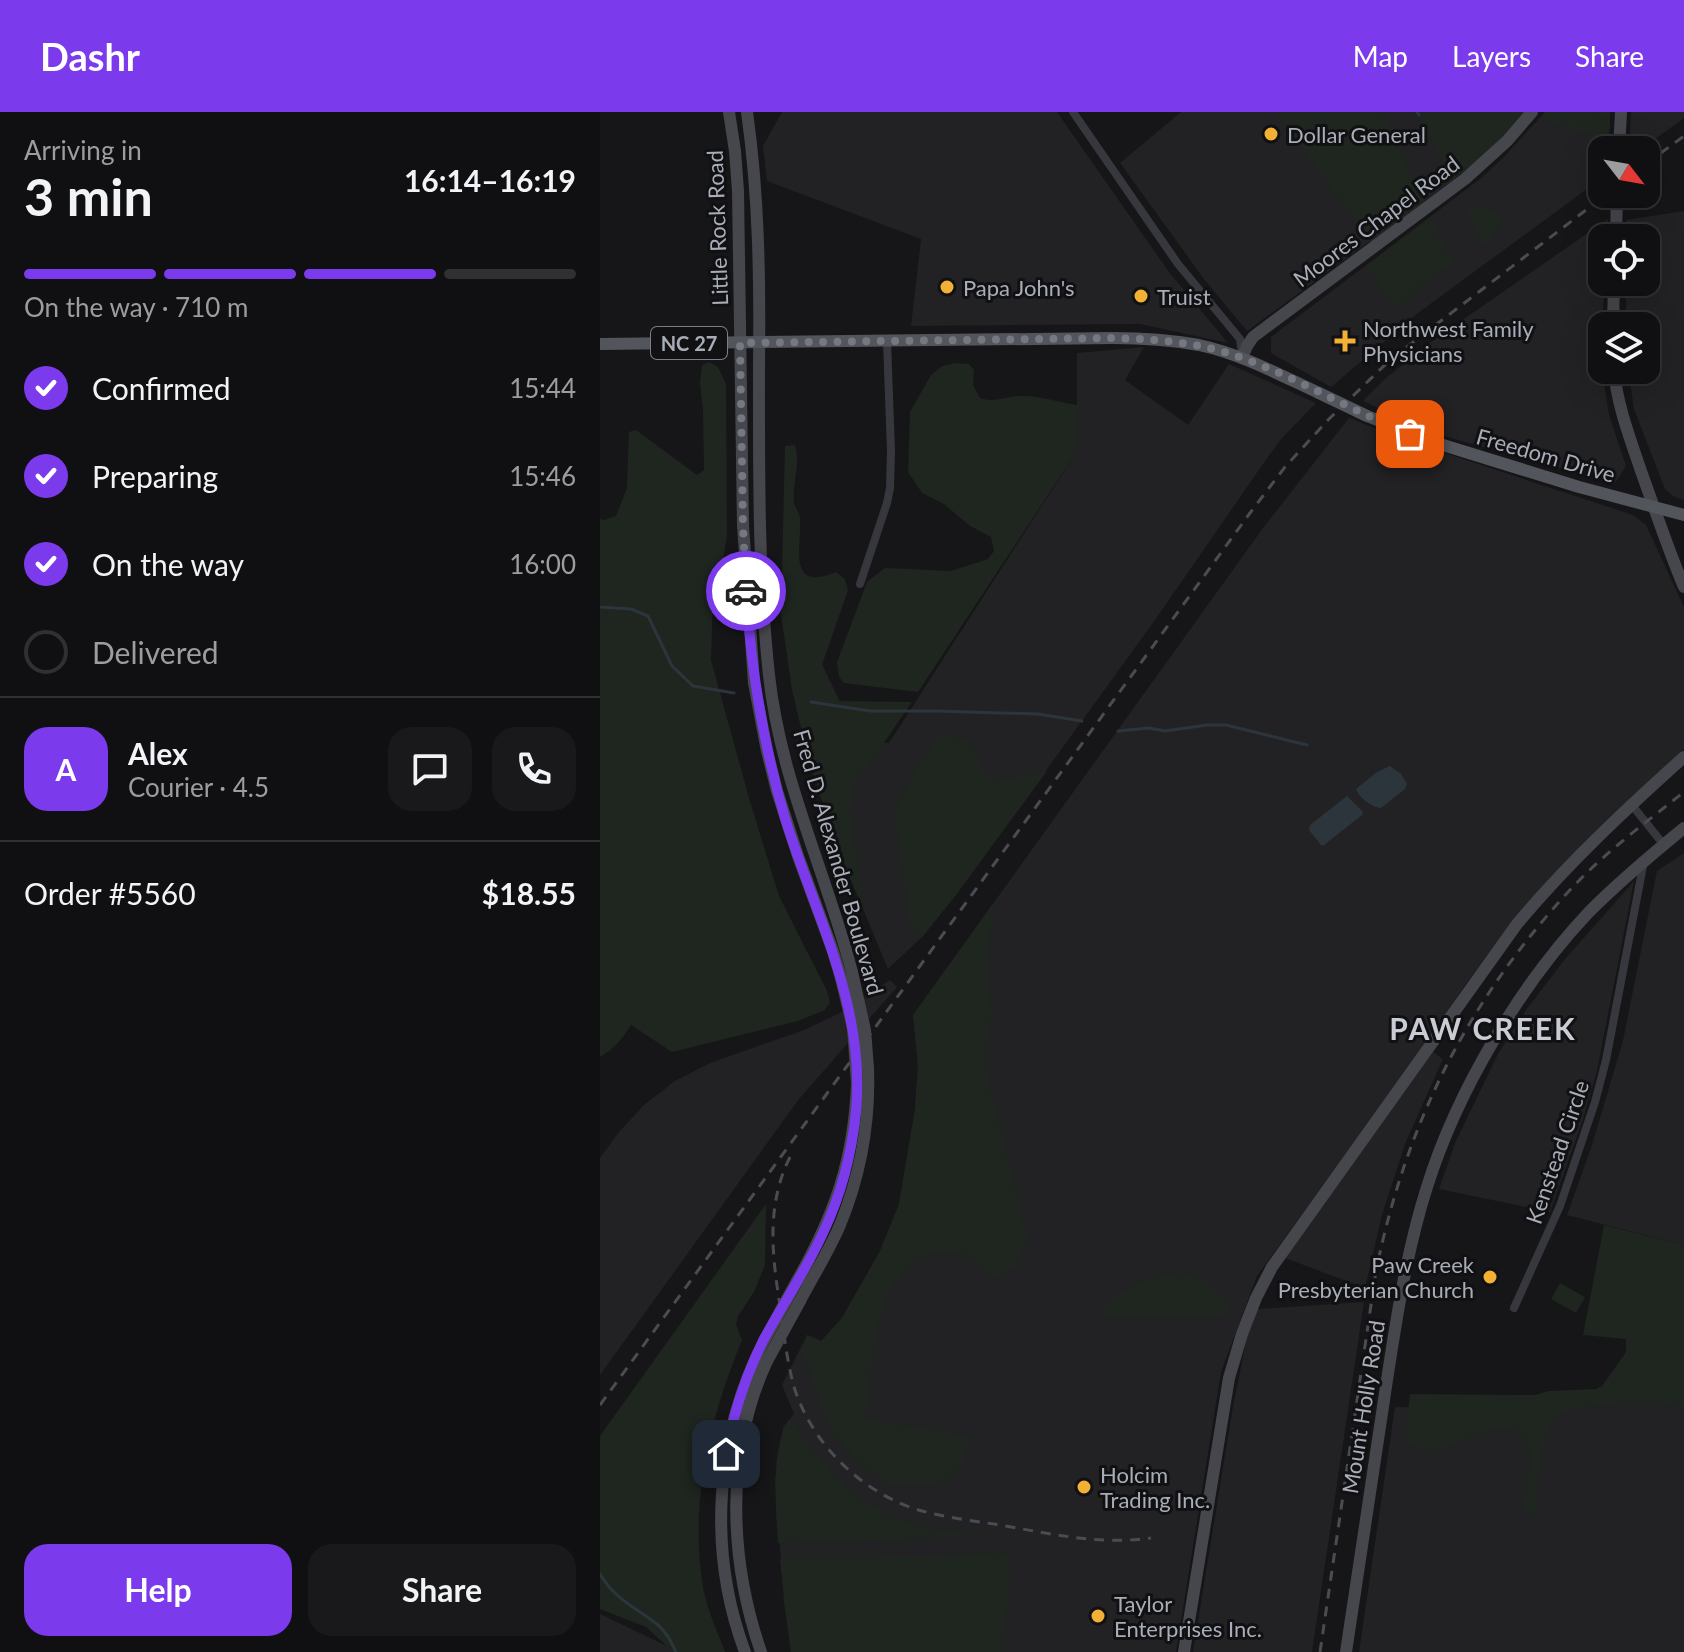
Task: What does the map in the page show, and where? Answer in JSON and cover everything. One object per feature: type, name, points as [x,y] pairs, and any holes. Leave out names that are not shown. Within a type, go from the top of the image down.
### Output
[{"type":"main road","name":"Little Rock Road","points":[[729,112],[738,191],[740,343]]},
{"type":"main road","name":"Little Rock Road","points":[[747,112],[757,193],[760,342]]},
{"type":"main road","name":"Moores Chapel Road","points":[[1242,358],[1253,337],[1465,179],[1507,141],[1532,112]]},
{"type":"main road","points":[[1620,136],[1621,112]]},
{"type":"main road","name":"Freedom Drive","points":[[600,344],[1144,339],[1199,346],[1242,358],[1367,416],[1430,441],[1579,487],[1684,515]]},
{"type":"main road","name":"Fred D. Alexander Boulevard","points":[[760,342],[762,597],[769,678],[782,748],[865,1030],[868,1068],[867,1113],[851,1191],[833,1240],[767,1361],[755,1391],[741,1448],[736,1515],[738,1558],[744,1595],[761,1652]]},
{"type":"main road","name":"Fred D. Alexander Boulevard","points":[[740,343],[743,526],[754,683],[777,791],[807,884],[833,951],[847,975],[857,1083],[852,1140],[825,1231],[765,1339],[745,1383],[729,1436],[721,1496],[723,1565],[745,1652]]},
{"type":"main road","points":[[1615,384],[1653,507],[1684,587]]},
{"type":"main road","points":[[1184,1652],[1229,1378],[1242,1334],[1267,1277],[1517,924],[1559,875],[1684,757]]},
{"type":"main road","name":"Mount Holly Road","points":[[1346,1652],[1398,1310],[1409,1250],[1435,1164],[1472,1081],[1500,1031],[1551,958],[1586,916],[1684,828]]},
{"type":"street","points":[[1073,112],[1178,264],[1240,339],[1242,358]]},
{"type":"street","points":[[860,584],[890,488],[887,341]]},
{"type":"street","points":[[1631,804],[1664,845]]},
{"type":"street","name":"Kenstead Circle","points":[[1514,1308],[1560,1206],[1595,1102],[1606,1060],[1644,861]]},
{"type":"shaded area","points":[[782,112],[1057,112],[1169,272],[1228,343],[1140,324],[911,326],[921,239],[767,181],[763,146]]},
{"type":"shaded area","points":[[1181,112],[1525,112],[1496,145],[1452,181],[1247,331],[1204,279],[1120,163]]},
{"type":"shaded area","points":[[1276,112],[1381,112],[1425,201],[1371,242]]},
{"type":"shaded area","points":[[1419,112],[1525,112],[1496,145],[1452,181]]},
{"type":"shaded area","points":[[1545,112],[1610,112],[1609,136],[1588,136],[1588,188],[1418,313],[1331,387],[1271,353],[1271,337],[1480,179]]},
{"type":"shaded area","points":[[1545,112],[1610,112],[1610,128],[1605,136],[1594,136],[1540,119]]},
{"type":"shaded area","points":[[1631,112],[1684,112],[1684,118],[1659,136],[1630,136]]},
{"type":"shaded area","points":[[1470,205],[1490,210],[1500,218],[1498,229],[1484,245],[1480,244],[1468,209]]},
{"type":"shaded area","points":[[1684,211],[1684,500],[1665,489],[1634,409],[1630,384],[1660,384],[1660,312],[1626,312],[1626,296],[1660,296],[1660,224],[1626,224],[1626,220]]},
{"type":"shaded area","points":[[1430,218],[1451,264],[1394,308],[1366,266]]},
{"type":"shaded area","points":[[1588,233],[1588,296],[1604,296],[1603,312],[1588,312],[1588,384],[1604,384],[1609,415],[1626,466],[1615,483],[1429,432],[1363,401],[1386,378],[1435,339]]},
{"type":"shaded area","points":[[1144,347],[1125,380],[1188,425],[1229,364],[1316,403],[1281,439],[1155,620],[956,895],[923,936],[888,969],[835,842],[808,757],[792,689],[781,613],[798,613],[858,740],[889,743],[1077,451],[1077,353]]},
{"type":"shaded area","points":[[709,362],[718,367],[726,384],[727,534],[713,597],[711,660],[779,896],[830,1002],[825,1010],[798,1021],[672,1052],[631,1025],[618,1043],[600,1057],[600,519],[616,516],[627,488],[629,432],[636,430],[697,475],[704,470],[700,383],[702,365]]},
{"type":"shaded area","points":[[969,364],[974,370],[973,385],[980,398],[994,400],[1026,396],[1077,405],[1077,451],[918,692],[844,683],[839,677],[837,662],[867,582],[885,568],[951,571],[988,559],[994,551],[991,537],[970,526],[944,504],[922,493],[908,472],[910,412],[931,375],[942,366]]},
{"type":"shaded area","points":[[1349,418],[1408,441],[1633,515],[1646,525],[1684,607],[1684,749],[1602,824],[1525,906],[1257,1276],[1221,1372],[1176,1652],[791,1652],[784,1603],[775,1481],[783,1427],[794,1414],[782,1385],[807,1335],[821,1341],[842,1318],[880,1251],[899,1204],[915,1109],[918,1065],[913,1015],[1263,528]]},
{"type":"shaded area","points":[[795,445],[794,501],[800,519],[800,563],[803,571],[810,576],[820,577],[836,572],[845,579],[848,590],[822,665],[839,701],[912,702],[850,792],[850,815],[865,913],[835,842],[808,757],[792,689],[781,613],[785,446]]},
{"type":"shaded area","points":[[938,735],[953,736],[974,745],[978,762],[987,776],[1006,779],[1047,771],[923,936],[916,935],[911,928],[895,817],[901,796]]},
{"type":"shaded area","points":[[1390,766],[1401,774],[1407,784],[1381,808],[1377,807],[1363,799],[1356,789]]},
{"type":"shaded area","points":[[1347,796],[1363,812],[1362,815],[1321,845],[1309,830],[1310,825]]},
{"type":"shaded area","points":[[1684,853],[1684,1245],[1567,1215],[1623,1041],[1657,871]]},
{"type":"shaded area","points":[[1634,881],[1597,1071],[1550,1212],[1439,1189],[1455,1143],[1498,1054],[1526,1010],[1566,958]]},
{"type":"shaded area","points":[[997,898],[990,935],[988,978],[992,1017],[983,1059],[1028,1240],[1016,1266],[1000,1277],[988,1273],[971,1257],[956,1252],[935,1253],[919,1260],[888,1291],[877,1326],[865,1419],[969,1436],[959,1469],[946,1480],[898,1485],[883,1480],[864,1465],[830,1427],[807,1365],[805,1340],[807,1335],[821,1341],[842,1318],[880,1251],[899,1204],[915,1109],[918,1065],[913,1015]]},
{"type":"shaded area","points":[[890,980],[897,987],[799,1099],[600,1375],[600,1158],[619,1132],[644,1105],[675,1081],[710,1063],[804,1030],[840,1013]]},
{"type":"shaded area","points":[[1433,1052],[1443,1059],[1405,1144],[1382,1215],[1365,1288],[1285,1258]]},
{"type":"shaded area","points":[[766,1204],[765,1265],[754,1292],[738,1316],[736,1324],[742,1340],[720,1400],[701,1492],[699,1555],[703,1587],[725,1652],[673,1652],[646,1627],[600,1609],[600,1436]]},
{"type":"shaded area","points":[[1604,1225],[1684,1245],[1684,1409],[1656,1402],[1639,1402],[1579,1407],[1563,1412],[1555,1419],[1544,1443],[1533,1517],[1526,1515],[1524,1510],[1531,1456],[1525,1441],[1514,1429],[1492,1429],[1437,1451],[1410,1446],[1405,1439],[1410,1394],[1535,1395],[1602,1386],[1626,1352],[1626,1339],[1583,1335]]},
{"type":"shaded area","points":[[1183,1273],[1199,1278],[1216,1289],[1232,1306],[1230,1314],[1098,1313],[1115,1297],[1136,1284],[1155,1277]]},
{"type":"shaded area","points":[[1560,1283],[1585,1297],[1576,1313],[1551,1299]]},
{"type":"shaded area","points":[[1364,1302],[1312,1652],[1193,1652],[1232,1412],[1247,1336],[1258,1309]]},
{"type":"shaded area","points":[[1684,1392],[1684,1652],[1359,1652],[1395,1407],[1534,1410]]},
{"type":"shaded area","points":[[790,1419],[843,1483],[876,1508],[924,1528],[999,1536],[778,1543],[777,1461],[779,1444]]},
{"type":"shaded area","points":[[1009,1553],[1011,1581],[1000,1652],[791,1652],[780,1560]]},
{"type":"shaded area","points":[[600,1614],[671,1648],[684,1652],[600,1652]]},
{"type":"waterway","points":[[600,607],[631,609],[648,616],[672,666],[693,686],[734,693]]},
{"type":"waterway","points":[[811,702],[870,711],[1038,714],[1082,721]]},
{"type":"waterway","points":[[1118,731],[1149,728],[1165,731],[1226,725],[1307,745]]},
{"type":"waterway","points":[[600,1574],[619,1597],[661,1628],[676,1652]]},
{"type":"railway","points":[[1660,154],[1684,136]]},
{"type":"railway","points":[[600,1405],[1285,467],[1391,359],[1589,208]]},
{"type":"railway","points":[[1320,1652],[1376,1271],[1404,1165],[1423,1115],[1471,1021],[1533,933],[1596,864],[1684,792]]},
{"type":"railway","points":[[790,1157],[777,1193],[773,1230],[775,1268],[788,1359],[795,1390],[804,1411],[815,1431],[844,1466],[881,1493],[922,1511],[1075,1538],[1151,1538]]},
{"type":"way so far","points":[[746,591],[740,343],[1113,338],[1174,341],[1220,351],[1260,365],[1410,434]]},
{"type":"place","name":"Dollar General","points":[[1271,134]]},
{"type":"place","name":"Papa John's","points":[[947,287]]},
{"type":"place","name":"Truist","points":[[1141,296]]},
{"type":"place","name":"Northwest Family Physicians","points":[[1345,341]]},
{"type":"place","name":"Paw Creek Presbyterian Church","points":[[1490,1277]]},
{"type":"place","name":"Holcim Trading Inc.","points":[[1084,1487]]},
{"type":"place","name":"Taylor Enterprises Inc.","points":[[1098,1616]]},
{"type":"district","name":"PAW CREEK","points":[[1483,1028]]},
{"type":"route","points":[[726,1454],[750,1370],[825,1231],[852,1140],[857,1083],[855,1042],[847,998],[786,821],[767,751],[754,683],[746,591]]}]
